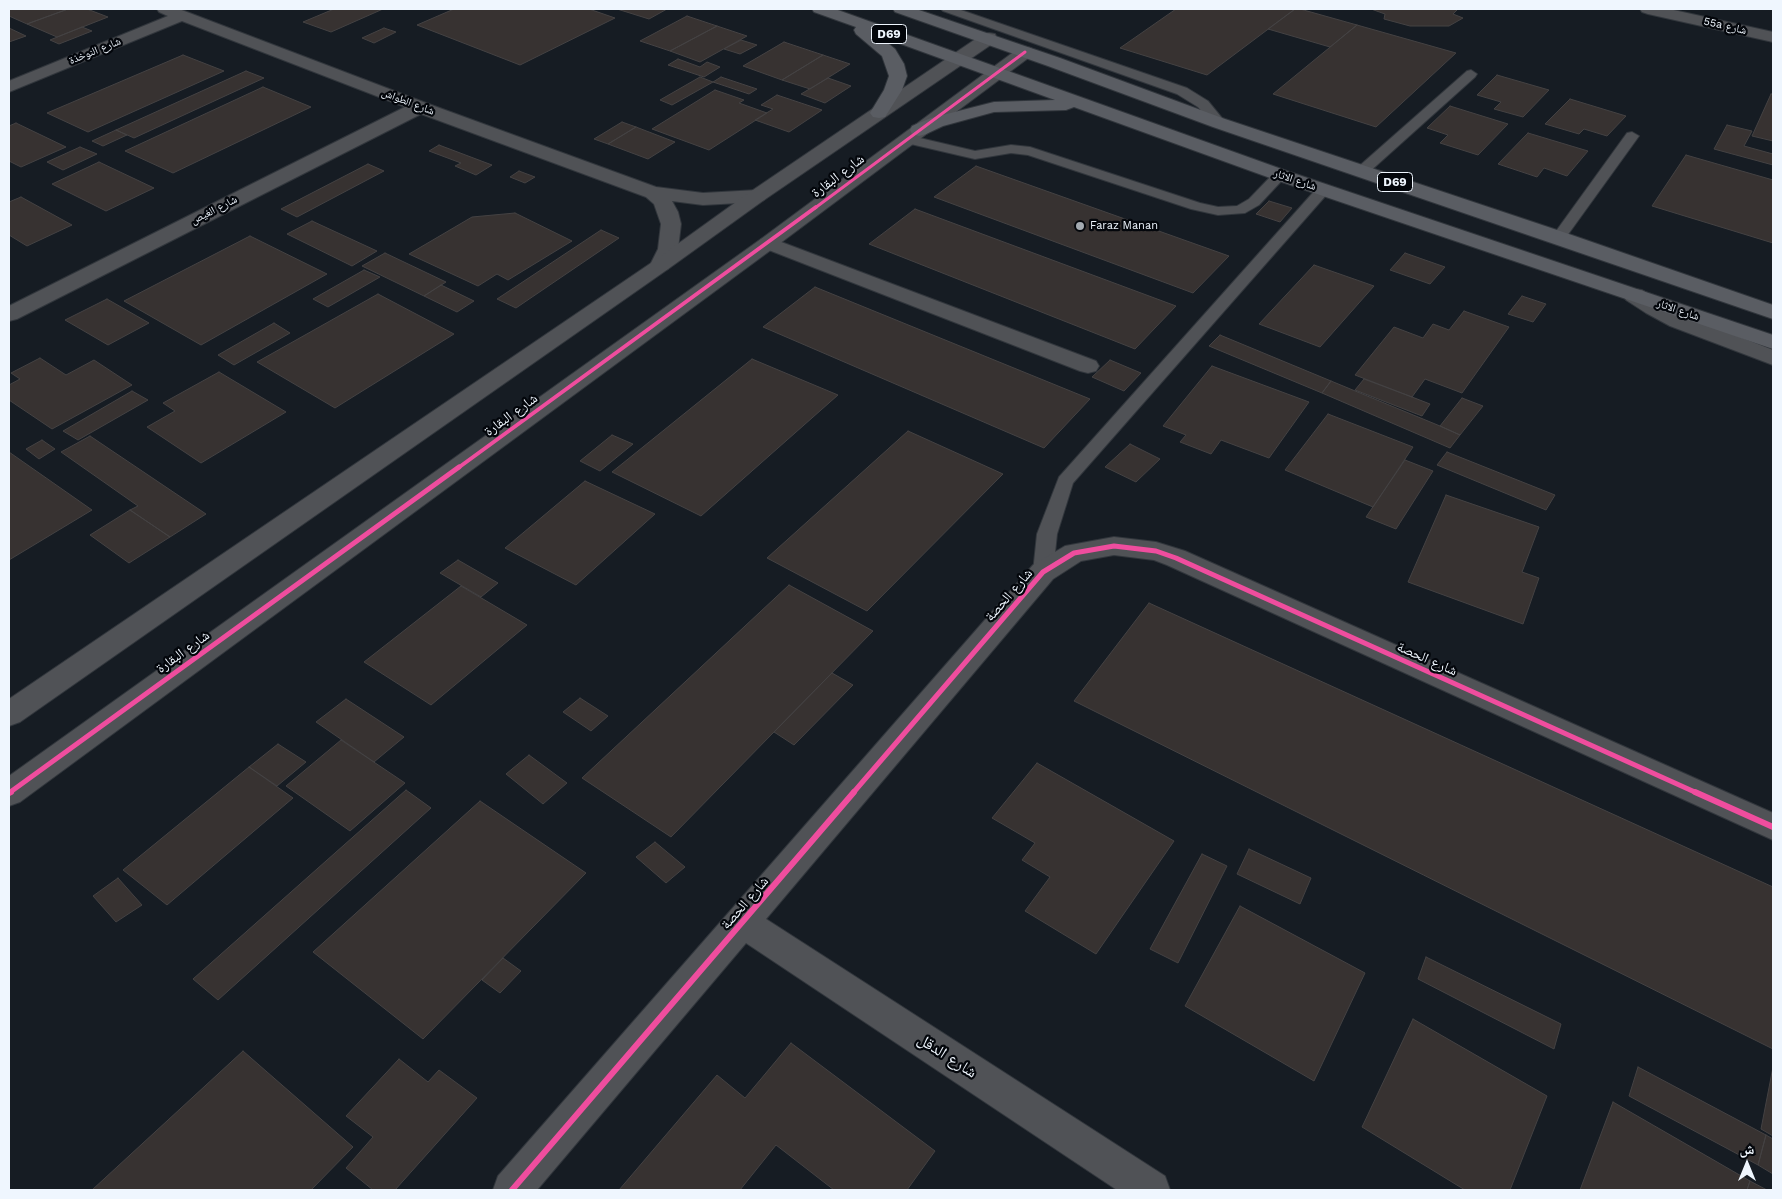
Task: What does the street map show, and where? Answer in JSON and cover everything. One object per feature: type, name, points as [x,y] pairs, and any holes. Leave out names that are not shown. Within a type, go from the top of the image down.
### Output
[{"type":"main road","name":"شارع الاثار","points":[[820,9],[1280,175],[1773,342]]},
{"type":"main road","name":"D69","points":[[901,9],[989,38],[1219,123],[1559,237],[1771,311]]},
{"type":"main road","points":[[849,19],[888,53],[895,64],[898,76],[893,90],[879,113]]},
{"type":"main road","points":[[948,55],[951,50],[966,44],[972,38],[971,32]]},
{"type":"main road","points":[[1005,76],[1015,64],[1044,58]]},
{"type":"main road","points":[[913,135],[937,122],[994,107],[1085,105]]},
{"type":"street","name":"55a شارع","points":[[1648,9],[1773,37]]},
{"type":"street","name":"شارع النوخذة","points":[[9,87],[173,12]]},
{"type":"street","name":"شارع الطواش","points":[[173,12],[420,107],[653,193],[704,199],[757,196]]},
{"type":"street","name":"شارع البقارة","points":[[9,714],[879,113],[948,55],[989,38]]},
{"type":"street","name":"شارع البقارة","points":[[9,793],[768,243],[913,135],[1005,76],[1025,52]]},
{"type":"street","name":"شارع الغيص","points":[[9,314],[420,107]]},
{"type":"street","points":[[653,193],[662,201],[668,212],[671,224],[668,249],[661,265]]},
{"type":"street","points":[[768,243],[1088,366]]},
{"type":"street","points":[[1634,295],[1678,321],[1773,358]]},
{"type":"street","name":"شارع الحصة","points":[[512,1190],[1043,572],[1074,554],[1094,548],[1114,546],[1156,551],[1773,826]]},
{"type":"street","name":"شارع الدقل","points":[[743,922],[1151,1190]]},
{"type":"lane","points":[[946,9],[1182,91],[1203,104],[1219,123]]},
{"type":"lane","points":[[1362,171],[1471,74]]},
{"type":"lane","points":[[913,135],[975,155],[1011,150],[1030,151],[1196,206],[1218,211],[1240,210],[1254,202],[1280,175]]},
{"type":"lane","points":[[1559,237],[1632,136]]},
{"type":"lane","points":[[1043,572],[1047,534],[1065,481],[1323,190]]},
{"type":"building","points":[[9,9],[68,9],[27,24],[9,16]]},
{"type":"building","points":[[68,9],[87,9],[108,17],[57,37],[27,24]]},
{"type":"building","points":[[334,9],[383,9],[331,32],[303,22]]},
{"type":"building","points":[[454,9],[589,9],[615,18],[520,65],[417,25]]},
{"type":"building","points":[[617,9],[667,9],[649,19]]},
{"type":"building","points":[[1176,9],[1295,9],[1207,75],[1120,48]]},
{"type":"building","points":[[1295,9],[1357,25],[1330,47],[1268,29]]},
{"type":"building","points":[[1371,9],[1458,9],[1453,14],[1463,18],[1449,26],[1410,26],[1384,19],[1385,14]]},
{"type":"building","points":[[687,16],[717,26],[670,51],[640,41]]},
{"type":"building","points":[[1357,25],[1456,53],[1376,127],[1273,94]]},
{"type":"building","points":[[717,26],[747,36],[700,62],[670,51]]},
{"type":"building","points":[[82,27],[92,31],[59,44],[50,40]]},
{"type":"building","points":[[9,28],[26,36],[9,42]]},
{"type":"building","points":[[384,28],[396,32],[374,43],[362,38]]},
{"type":"building","points":[[741,40],[757,45],[740,54],[724,49]]},
{"type":"building","points":[[784,42],[823,55],[782,80],[743,66]]},
{"type":"building","points":[[183,55],[224,71],[88,132],[47,113]]},
{"type":"building","points":[[823,55],[850,64],[810,89],[782,80]]},
{"type":"building","points":[[678,59],[700,67],[707,62],[720,67],[704,77],[668,65]]},
{"type":"building","points":[[246,71],[264,78],[134,138],[116,130]]},
{"type":"building","points":[[1497,75],[1549,90],[1523,117],[1494,109],[1501,102],[1477,95]]},
{"type":"building","points":[[700,77],[713,82],[672,105],[660,100]]},
{"type":"building","points":[[721,77],[757,89],[749,94],[713,82]]},
{"type":"building","points":[[828,78],[851,86],[825,103],[801,94]]},
{"type":"building","points":[[263,87],[311,107],[173,173],[125,151]]},
{"type":"building","points":[[715,90],[744,100],[739,103],[767,113],[709,150],[652,129]]},
{"type":"building","points":[[1771,94],[1773,94],[1773,141],[1752,136]]},
{"type":"building","points":[[777,95],[822,110],[789,132],[755,120],[773,109],[761,105]]},
{"type":"building","points":[[1570,99],[1626,116],[1607,136],[1584,129],[1579,134],[1545,124]]},
{"type":"building","points":[[1450,106],[1508,124],[1478,155],[1440,143],[1448,135],[1427,128]]},
{"type":"building","points":[[622,122],[636,127],[608,144],[594,139]]},
{"type":"building","points":[[16,123],[66,147],[21,167],[9,161],[9,126]]},
{"type":"building","points":[[1727,125],[1752,131],[1744,146],[1773,154],[1773,165],[1714,149]]},
{"type":"building","points":[[636,127],[675,142],[648,159],[608,144]]},
{"type":"building","points":[[116,130],[127,135],[103,146],[92,141]]},
{"type":"building","points":[[1528,133],[1588,151],[1567,176],[1544,168],[1537,177],[1498,164]]},
{"type":"building","points":[[439,145],[492,165],[476,175],[455,166],[461,163],[429,151]]},
{"type":"building","points":[[80,147],[97,154],[63,170],[47,162]]},
{"type":"building","points":[[1686,155],[1773,180],[1773,243],[1652,206]]},
{"type":"building","points":[[99,162],[154,188],[106,211],[52,184]]},
{"type":"building","points":[[368,164],[384,171],[297,217],[281,209]]},
{"type":"building","name":"Faraz Manan","points":[[976,166],[1229,256],[1193,293],[934,197]]},
{"type":"building","points":[[519,171],[535,177],[525,183],[510,177]]},
{"type":"building","points":[[21,197],[72,225],[27,246],[9,235],[9,202]]},
{"type":"building","points":[[1269,201],[1292,208],[1280,222],[1256,214]]},
{"type":"building","points":[[915,209],[1176,306],[1135,349],[869,244]]},
{"type":"building","points":[[515,213],[572,241],[508,280],[497,274],[478,286],[409,254],[472,217]]},
{"type":"building","points":[[312,221],[377,251],[352,266],[287,234]]},
{"type":"building","points":[[601,230],[619,238],[516,308],[497,299]]},
{"type":"building","points":[[250,236],[327,274],[201,345],[124,301]]},
{"type":"building","points":[[385,253],[446,282],[424,296],[362,266]]},
{"type":"building","points":[[1405,253],[1445,267],[1430,284],[1390,270]]},
{"type":"building","points":[[1314,265],[1374,286],[1320,347],[1259,324]]},
{"type":"building","points":[[364,270],[380,277],[328,307],[313,299]]},
{"type":"building","points":[[441,285],[474,301],[457,312],[424,296]]},
{"type":"building","points":[[815,287],[1090,399],[1044,448],[763,327]]},
{"type":"building","points":[[378,294],[454,334],[335,408],[257,362]]},
{"type":"building","points":[[1522,296],[1546,304],[1533,322],[1508,314]]},
{"type":"building","points":[[107,299],[149,323],[108,345],[65,320]]},
{"type":"building","points":[[1464,311],[1509,327],[1462,393],[1425,379],[1412,397],[1355,375],[1394,327],[1423,338],[1433,324],[1449,330]]},
{"type":"building","points":[[274,323],[290,333],[234,365],[218,355]]},
{"type":"building","points":[[1220,335],[1331,381],[1322,393],[1209,346]]},
{"type":"building","points":[[40,358],[66,375],[94,360],[132,385],[52,429],[9,400],[9,385],[20,379],[11,373]]},
{"type":"building","points":[[752,359],[838,395],[701,516],[612,472]]},
{"type":"building","points":[[1110,360],[1141,373],[1124,391],[1092,377]]},
{"type":"building","points":[[1212,366],[1309,402],[1269,458],[1221,440],[1211,454],[1180,442],[1186,435],[1163,426]]},
{"type":"building","points":[[219,372],[286,412],[201,463],[147,427],[175,411],[163,403]]},
{"type":"building","points":[[1364,379],[1430,404],[1422,416],[1355,390]]},
{"type":"building","points":[[1331,381],[1460,435],[1450,448],[1322,393]]},
{"type":"building","points":[[132,391],[148,400],[78,440],[63,431]]},
{"type":"building","points":[[1462,398],[1483,406],[1460,435],[1440,426]]},
{"type":"building","points":[[1328,414],[1413,447],[1373,507],[1285,470]]},
{"type":"building","points":[[908,431],[1003,474],[867,611],[767,558]]},
{"type":"building","points":[[612,435],[633,444],[600,471],[580,461]]},
{"type":"building","points":[[90,436],[206,514],[170,537],[130,510],[138,506],[61,452]]},
{"type":"building","points":[[42,440],[55,449],[39,459],[26,449]]},
{"type":"building","points":[[1130,444],[1160,459],[1136,482],[1105,467]]},
{"type":"building","points":[[9,452],[92,510],[9,560]]},
{"type":"building","points":[[1447,452],[1555,495],[1546,510],[1437,465]]},
{"type":"building","points":[[1405,460],[1433,471],[1396,529],[1366,517]]},
{"type":"building","points":[[585,481],[655,514],[576,585],[505,548]]},
{"type":"building","points":[[1446,495],[1539,527],[1522,572],[1539,578],[1523,624],[1408,582]]},
{"type":"building","points":[[130,510],[170,537],[129,563],[90,535]]},
{"type":"building","points":[[458,560],[498,583],[481,597],[440,573]]},
{"type":"building","points":[[789,585],[873,631],[671,837],[582,778]]},
{"type":"building","points":[[461,586],[527,625],[431,705],[364,662]]},
{"type":"building","points":[[1149,603],[1773,887],[1773,1049],[1074,701]]},
{"type":"building","points":[[832,673],[853,685],[794,745],[774,732]]},
{"type":"building","points":[[580,698],[608,716],[591,731],[563,712]]},
{"type":"building","points":[[346,699],[404,737],[374,762],[316,722]]},
{"type":"building","points":[[341,740],[405,783],[350,831],[286,786]]},
{"type":"building","points":[[278,744],[306,762],[277,786],[249,767]]},
{"type":"building","points":[[529,755],[567,783],[543,804],[506,774]]},
{"type":"building","points":[[1037,763],[1174,841],[1096,954],[1025,911],[1050,877],[1022,860],[1035,843],[992,818]]},
{"type":"building","points":[[249,767],[293,798],[167,905],[123,870]]},
{"type":"building","points":[[406,790],[431,808],[218,1000],[193,979]]},
{"type":"building","points":[[480,801],[586,873],[423,1039],[313,952]]},
{"type":"building","points":[[655,842],[685,867],[666,883],[636,857]]},
{"type":"building","points":[[1249,849],[1311,878],[1300,904],[1237,874]]},
{"type":"building","points":[[1202,854],[1227,866],[1178,963],[1150,949]]},
{"type":"building","points":[[118,878],[142,905],[116,922],[93,896]]},
{"type":"building","points":[[1240,906],[1365,973],[1314,1081],[1185,1006]]},
{"type":"building","points":[[1426,957],[1561,1024],[1554,1049],[1418,979]]},
{"type":"building","points":[[503,958],[521,971],[500,993],[482,980]]},
{"type":"building","points":[[1413,1019],[1547,1096],[1510,1190],[1465,1190],[1362,1127]]},
{"type":"building","points":[[791,1043],[935,1151],[907,1190],[834,1190],[776,1145],[740,1190],[619,1190],[717,1075],[745,1098]]},
{"type":"building","points":[[243,1051],[353,1147],[311,1190],[92,1190]]},
{"type":"building","points":[[399,1059],[428,1082],[439,1070],[477,1098],[395,1190],[373,1190],[346,1168],[373,1137],[346,1116]]},
{"type":"building","points":[[1638,1067],[1766,1135],[1758,1165],[1629,1096]]},
{"type":"building","points":[[1773,1067],[1773,1136],[1761,1129]]},
{"type":"building","points":[[1613,1102],[1750,1181],[1747,1190],[1580,1190]]},
{"type":"building","points":[[1766,1135],[1773,1139],[1773,1174],[1758,1165]]},
{"type":"building","points":[[1750,1181],[1767,1190],[1747,1190]]},
{"type":"cycle path","points":[[9,793],[768,243],[1025,52]]},
{"type":"cycle path","points":[[512,1190],[1043,572],[1074,553],[1114,546],[1156,551],[1176,558],[1773,827]]},
{"type":"place","name":"Faraz Manan","points":[[1080,226]]}]
